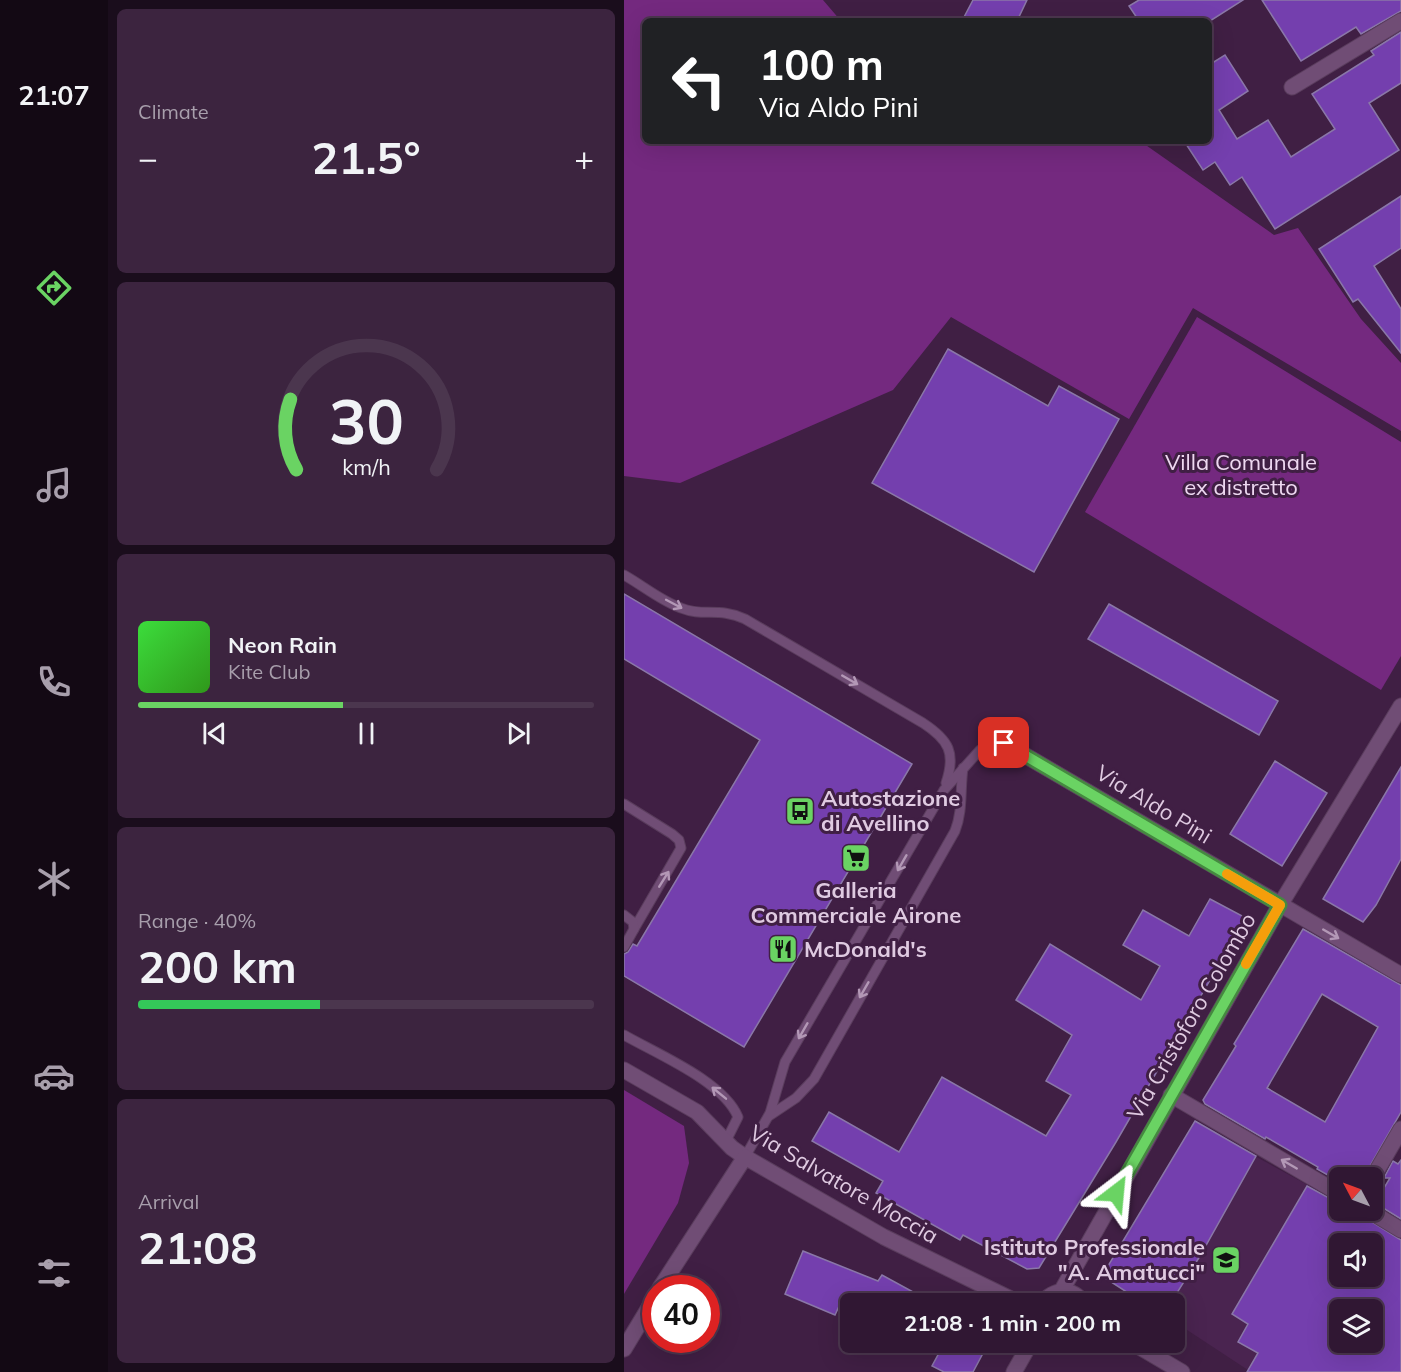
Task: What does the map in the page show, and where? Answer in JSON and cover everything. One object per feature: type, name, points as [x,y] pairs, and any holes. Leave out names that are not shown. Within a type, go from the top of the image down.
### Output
[{"type":"street","points":[[1292,87],[1401,21]]},
{"type":"street","name":"Via Cristoforo Colombo","points":[[1062,1290],[1280,905],[1401,706]]},
{"type":"street","name":"Via Aldo Pini","points":[[1004,743],[1401,975]]},
{"type":"street","name":"Via Salvatore Moccia","points":[[624,1070],[690,1107],[745,1157],[884,1238],[998,1293]]},
{"type":"street","points":[[1171,1095],[1329,1188]]},
{"type":"street","points":[[1379,1167],[1401,1129]]},
{"type":"street","points":[[668,1275],[745,1157]]},
{"type":"street","points":[[1383,1219],[1401,1230]]},
{"type":"street","points":[[1053,1293],[1062,1290],[1073,1293]]},
{"type":"street","points":[[624,1349],[642,1319]]},
{"type":"street","points":[[1014,1372],[1025,1353]]},
{"type":"street","points":[[1150,1353],[1182,1372]]},
{"type":"lane","points":[[624,574],[680,608],[700,612],[718,611],[738,616],[932,729],[945,740],[949,748],[951,767],[944,790]]},
{"type":"lane","points":[[745,1157],[768,1117],[785,1062],[944,790],[980,750],[1004,743]]},
{"type":"lane","points":[[768,1117],[796,1098],[814,1079],[955,831],[961,809],[960,789],[963,768]]},
{"type":"lane","points":[[624,804],[672,834],[679,840],[681,848],[624,947]]},
{"type":"lane","points":[[624,915],[633,922],[634,929]]},
{"type":"lane","points":[[624,1035],[691,1073],[729,1101],[738,1117],[726,1141]]},
{"type":"shaded area","name":"Istituto Professionale \"A. Amatucci\"","points":[[1194,1123],[1329,1197],[1329,1221],[1370,1221],[1401,1239],[1401,1372],[1251,1372],[1185,1329],[1185,1293],[1129,1293],[1102,1276]]},
{"type":"green space","points":[[624,0],[823,0],[838,18],[642,18],[642,144],[1144,144],[1274,235],[1298,228],[1361,319],[1401,363],[1401,431],[1193,308],[1129,419],[951,317],[893,390],[680,483],[624,476]]},
{"type":"green space","name":"Villa Comunale ex distretto","points":[[1197,317],[1401,442],[1401,656],[1381,690],[1085,512]]},
{"type":"green space","points":[[624,1090],[684,1126],[689,1163],[678,1203],[624,1294]]},
{"type":"building","points":[[973,0],[1027,0],[1018,18],[964,18]]},
{"type":"building","points":[[1139,0],[1243,0],[1212,20],[1137,18],[1129,6]]},
{"type":"building","points":[[1262,0],[1401,0],[1401,11],[1361,34],[1356,27],[1301,61]]},
{"type":"building","points":[[1401,32],[1401,83],[1369,103],[1399,150],[1275,229],[1242,177],[1230,185],[1215,162],[1203,170],[1186,144],[1212,144],[1212,63],[1225,55],[1248,91],[1219,110],[1237,139],[1268,120],[1291,157],[1335,129],[1312,94],[1374,55],[1371,51]]},
{"type":"building","points":[[1401,196],[1401,248],[1374,266],[1401,309],[1401,353],[1358,299],[1353,302],[1319,249]]},
{"type":"building","points":[[948,349],[1048,406],[1059,386],[1119,419],[1034,572],[872,483]]},
{"type":"building","name":"Autostazione di Avellino","points":[[624,594],[912,764],[744,1047],[624,976],[624,954],[633,944],[637,946],[760,740],[624,659]]},
{"type":"building","points":[[1109,604],[1278,701],[1259,735],[1088,639]]},
{"type":"building","points":[[1275,761],[1327,793],[1282,866],[1230,834]]},
{"type":"building","points":[[1401,767],[1401,859],[1376,905],[1363,922],[1323,899]]},
{"type":"building","points":[[1210,899],[1246,918],[1116,1142],[1039,1268],[1027,1269],[963,1235],[960,1240],[876,1193],[883,1181],[812,1141],[829,1112],[899,1152],[942,1077],[1046,1136],[1071,1095],[1046,1081],[1072,1035],[1016,1000],[1050,944],[1141,1000],[1160,966],[1123,945],[1143,910],[1189,936]]},
{"type":"building","points":[[1303,929],[1401,985],[1401,1112],[1369,1167],[1329,1167],[1329,1176],[1317,1169],[1318,1167],[1205,1104],[1203,1100],[1236,1046],[1234,1044]],"holes":[[[1322,994],[1378,1027],[1325,1122],[1267,1088]]]},
{"type":"building","points":[[1195,1121],[1256,1156],[1177,1293],[1128,1293],[1102,1276]]},
{"type":"building","points":[[1401,1160],[1401,1219],[1383,1208],[1383,1190],[1390,1178],[1384,1178],[1393,1161],[1398,1164]]},
{"type":"building","points":[[1307,1186],[1329,1198],[1329,1221],[1371,1221],[1401,1240],[1401,1372],[1247,1372],[1258,1353],[1238,1342],[1248,1324],[1232,1314]]},
{"type":"building","points":[[803,1251],[878,1281],[882,1275],[915,1293],[840,1293],[840,1304],[835,1315],[785,1294]]},
{"type":"building","points":[[939,1353],[983,1353],[973,1372],[944,1372],[932,1366]]},
{"type":"slow traffic","points":[[1227,874],[1280,905],[1246,964]]},
{"type":"place","name":"Autostazione di Avellino","points":[[800,811]]},
{"type":"place","name":"Galleria Commerciale Airone","points":[[856,858]]},
{"type":"place","name":"McDonald's","points":[[783,949]]},
{"type":"place","name":"Istituto Professionale \"A. Amatucci\"","points":[[1226,1260]]},
{"type":"route","points":[[1004,743],[1030,756],[1280,905],[1116,1193]]}]
